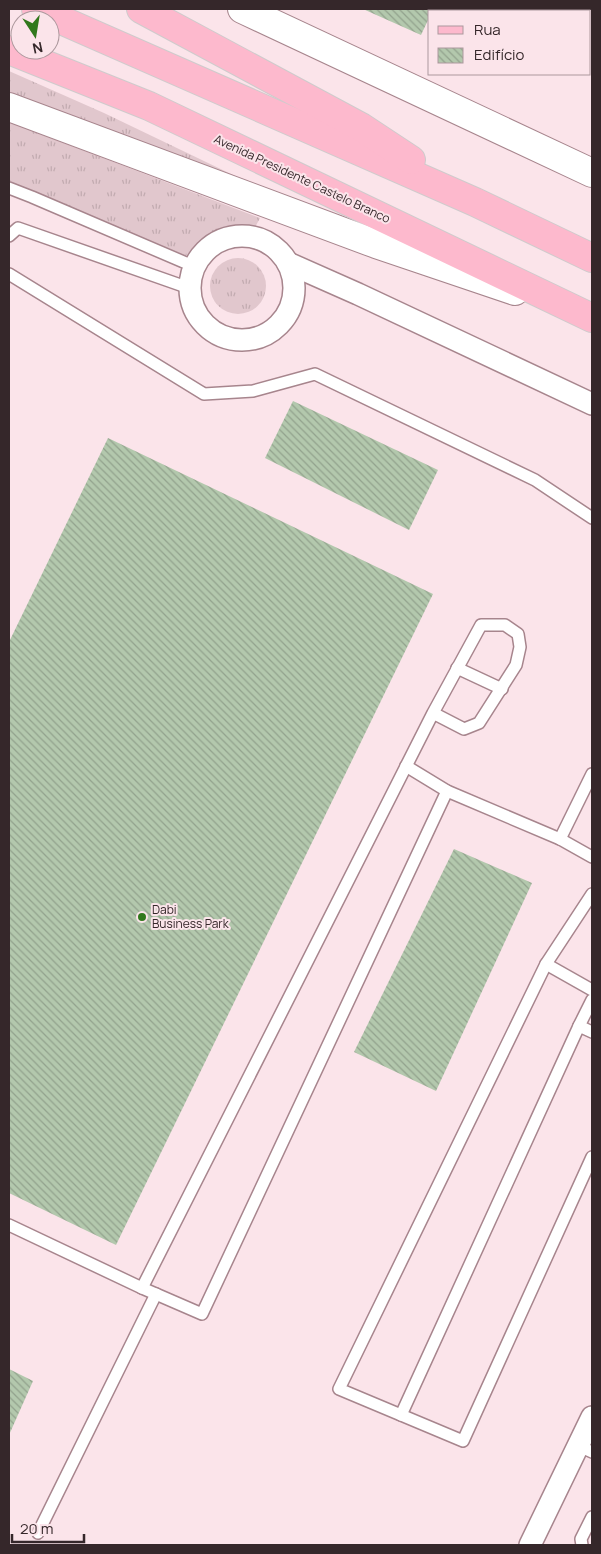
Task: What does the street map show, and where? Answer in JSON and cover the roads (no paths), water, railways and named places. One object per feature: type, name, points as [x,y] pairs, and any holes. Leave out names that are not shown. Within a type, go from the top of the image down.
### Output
[{"type":"main road","points":[[36,9],[475,202],[592,258]]},
{"type":"main road","points":[[141,9],[361,126],[475,202]]},
{"type":"main road","points":[[242,9],[592,173]]},
{"type":"main road","name":"Avenida Presidente Castelo Branco","points":[[9,50],[149,106],[592,318]]},
{"type":"main road","name":"Avenida Presidente Castelo Branco","points":[[12,107],[376,244],[592,318]]},
{"type":"street","points":[[246,236],[263,240],[277,250],[288,263],[294,279],[294,296],[288,313],[277,327],[263,337],[246,341],[228,339],[212,332],[200,320],[191,305],[189,288],[193,266],[200,256],[213,244],[229,237],[246,236]]},
{"type":"street","points":[[288,263],[592,404]]},
{"type":"street","points":[[530,1545],[586,1449],[592,1417]]},
{"type":"lane","points":[[9,188],[32,196],[193,266]]},
{"type":"lane","points":[[9,236],[18,228],[189,288]]},
{"type":"lane","points":[[9,274],[204,394],[253,391],[315,374],[535,480],[592,518]]},
{"type":"lane","points":[[142,1288],[433,712],[481,625],[505,624],[518,634],[520,647],[516,665],[479,724],[464,729],[433,712]]},
{"type":"lane","points":[[457,668],[502,689]]},
{"type":"lane","points":[[406,766],[447,791],[560,839],[592,857]]},
{"type":"lane","points":[[560,839],[592,774]]},
{"type":"lane","points":[[9,1225],[142,1288],[202,1314],[447,791]]},
{"type":"lane","points":[[592,894],[546,964],[339,1389],[463,1441],[592,1157]]},
{"type":"lane","points":[[546,964],[592,990]]},
{"type":"lane","points":[[401,1415],[578,1026],[592,1000]]},
{"type":"lane","points":[[578,1026],[592,1032]]},
{"type":"lane","points":[[38,1533],[156,1294]]},
{"type":"lane","points":[[582,1545],[581,1539],[592,1518]]},
{"type":"place","name":"Dabi Business Park","points":[[142,917]]}]
